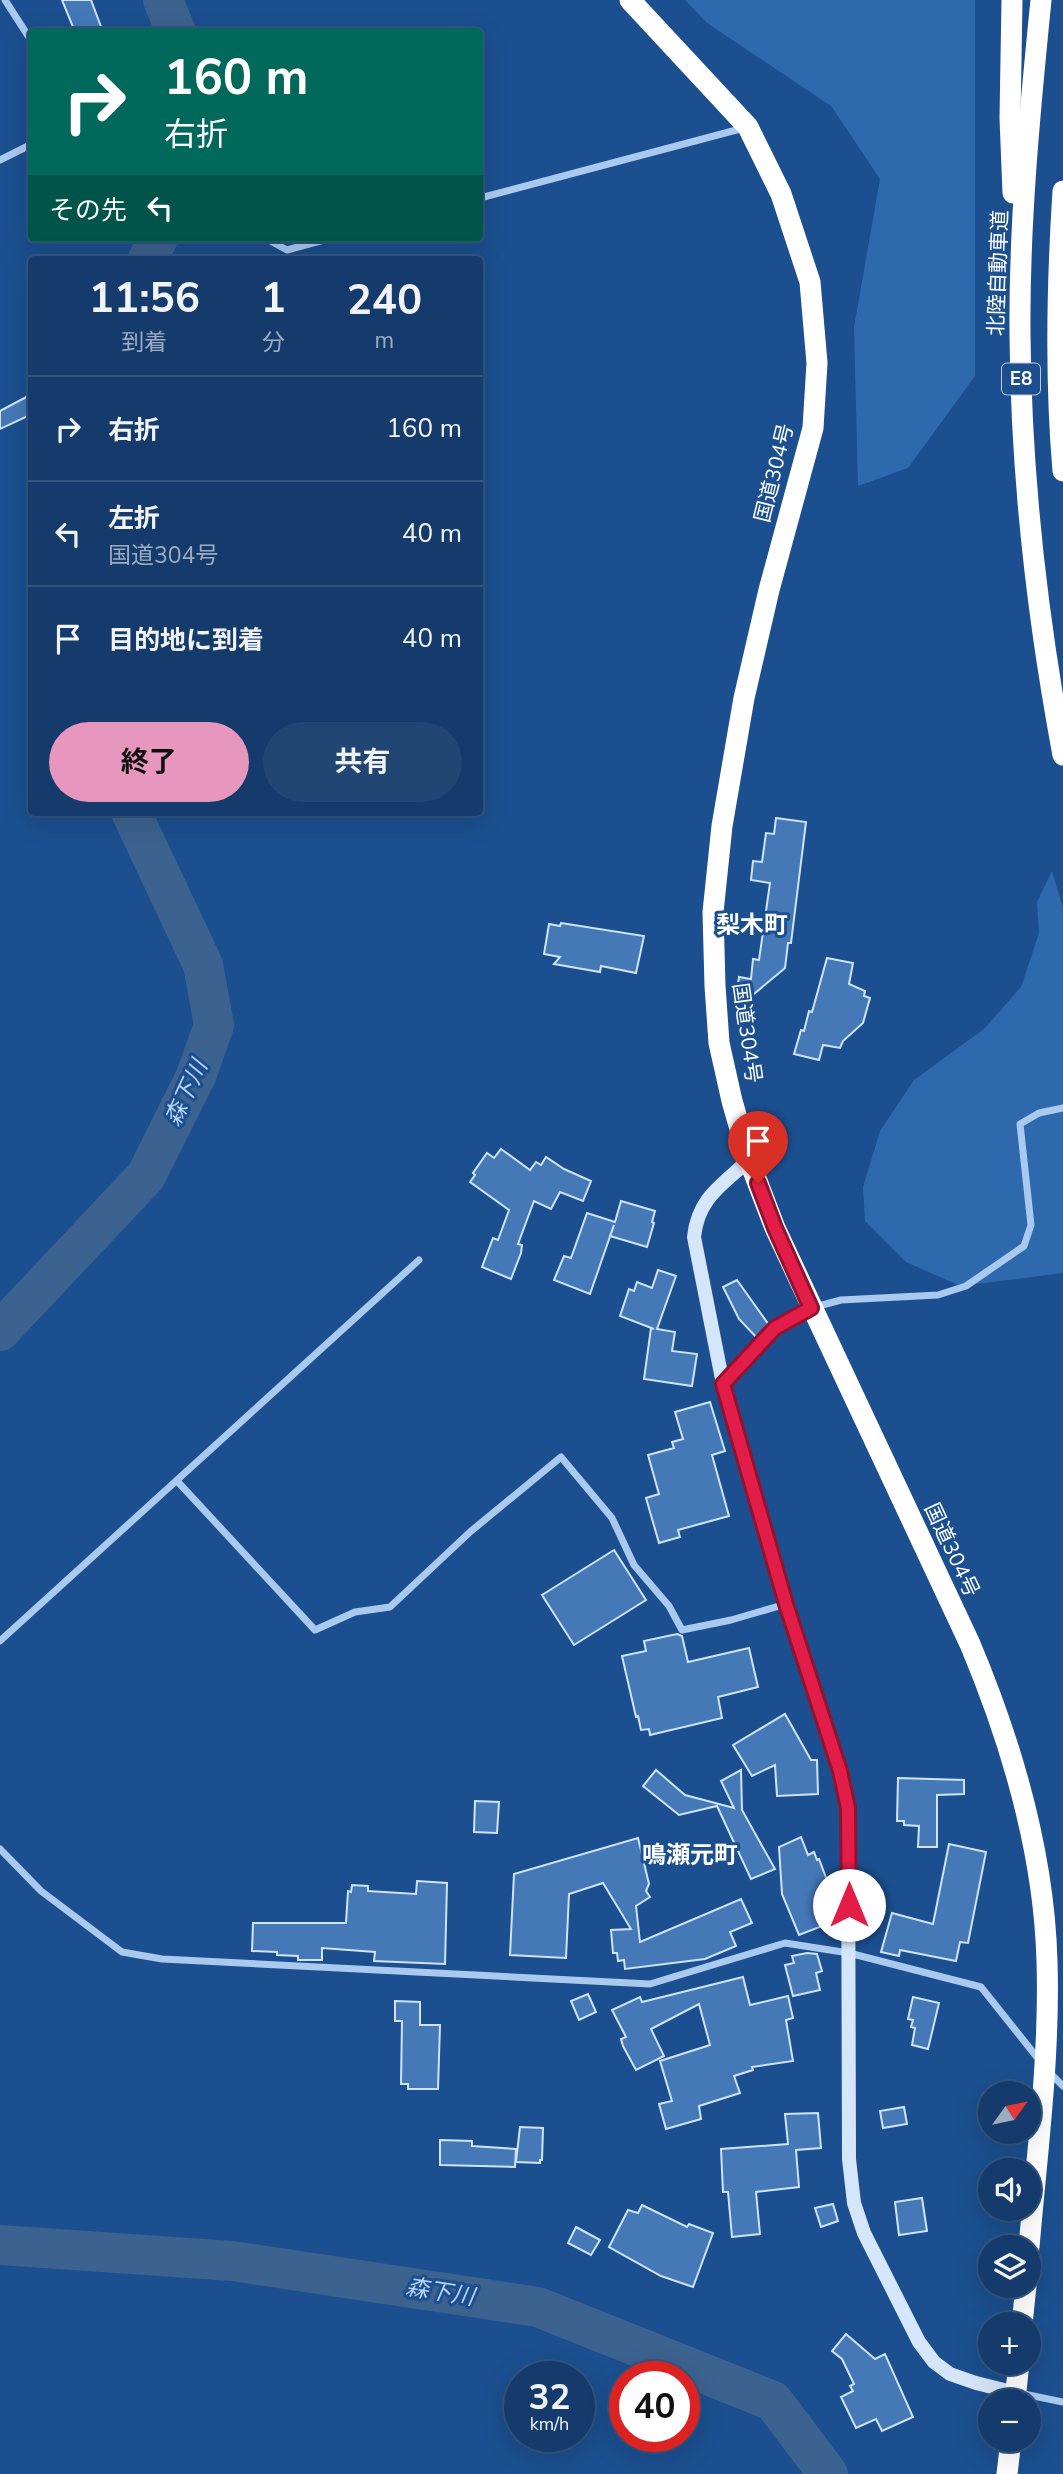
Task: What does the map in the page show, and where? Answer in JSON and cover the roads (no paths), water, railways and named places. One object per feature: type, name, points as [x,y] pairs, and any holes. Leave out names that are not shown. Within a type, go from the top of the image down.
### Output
[{"type":"highway","name":"国道304号","points":[[630,0],[748,127],[780,194],[810,282],[817,363],[813,428],[769,590],[744,698],[722,826],[713,912],[719,1043],[749,1160],[775,1228],[970,1644],[997,1708],[1019,1783],[1038,1870],[1047,1962],[1045,2068],[1030,2235]]},
{"type":"highway","points":[[1012,0],[1010,118],[1020,332]]},
{"type":"highway","name":"北陸自動車道","points":[[1041,0],[1029,130],[1020,332],[1023,436],[1032,544],[1047,669],[1063,755]]},
{"type":"highway","name":"E8","points":[[1063,191],[1059,328],[1063,471]]},
{"type":"highway","points":[[1007,2474],[1010,2452]]},
{"type":"street","points":[[5,0],[28,36]]},
{"type":"street","points":[[483,197],[748,127]]},
{"type":"street","points":[[0,160],[28,146]]},
{"type":"street","points":[[272,242],[287,250],[316,242]]},
{"type":"street","points":[[723,1384],[775,1328],[811,1308],[841,1300],[937,1295],[967,1286],[1024,1246],[1031,1225],[1020,1124],[1039,1113],[1063,1108]]},
{"type":"street","points":[[749,1160],[705,1201],[696,1219],[694,1237],[723,1384],[786,1604],[840,1771],[848,1808],[849,2159],[855,2203],[864,2233],[919,2342],[934,2362],[950,2374],[993,2389]]},
{"type":"street","points":[[0,1641],[178,1482],[419,1260]]},
{"type":"street","points":[[178,1482],[315,1630],[355,1612],[390,1607],[470,1532],[561,1457],[612,1518],[635,1565],[669,1606],[682,1630],[732,1620],[786,1604]]},
{"type":"street","points":[[0,1849],[41,1891],[122,1952],[162,1959],[650,1984],[785,1943],[849,1953],[981,1987],[1045,2068],[1063,2086]]},
{"type":"street","points":[[1041,2400],[1063,2402]]},
{"type":"waterway","name":"森下川","points":[[163,0],[174,28]]},
{"type":"waterway","name":"森下川","points":[[149,256],[156,242]]},
{"type":"waterway","name":"森下川","points":[[0,1331],[146,1176],[196,1076],[214,1025],[203,965],[133,816]]},
{"type":"waterway","name":"森下川","points":[[0,2245],[232,2261],[538,2307],[773,2401],[828,2474]]},
{"type":"district","name":"梨木町","points":[[752,925]]},
{"type":"district","name":"鳴瀬元町","points":[[690,1855]]}]
